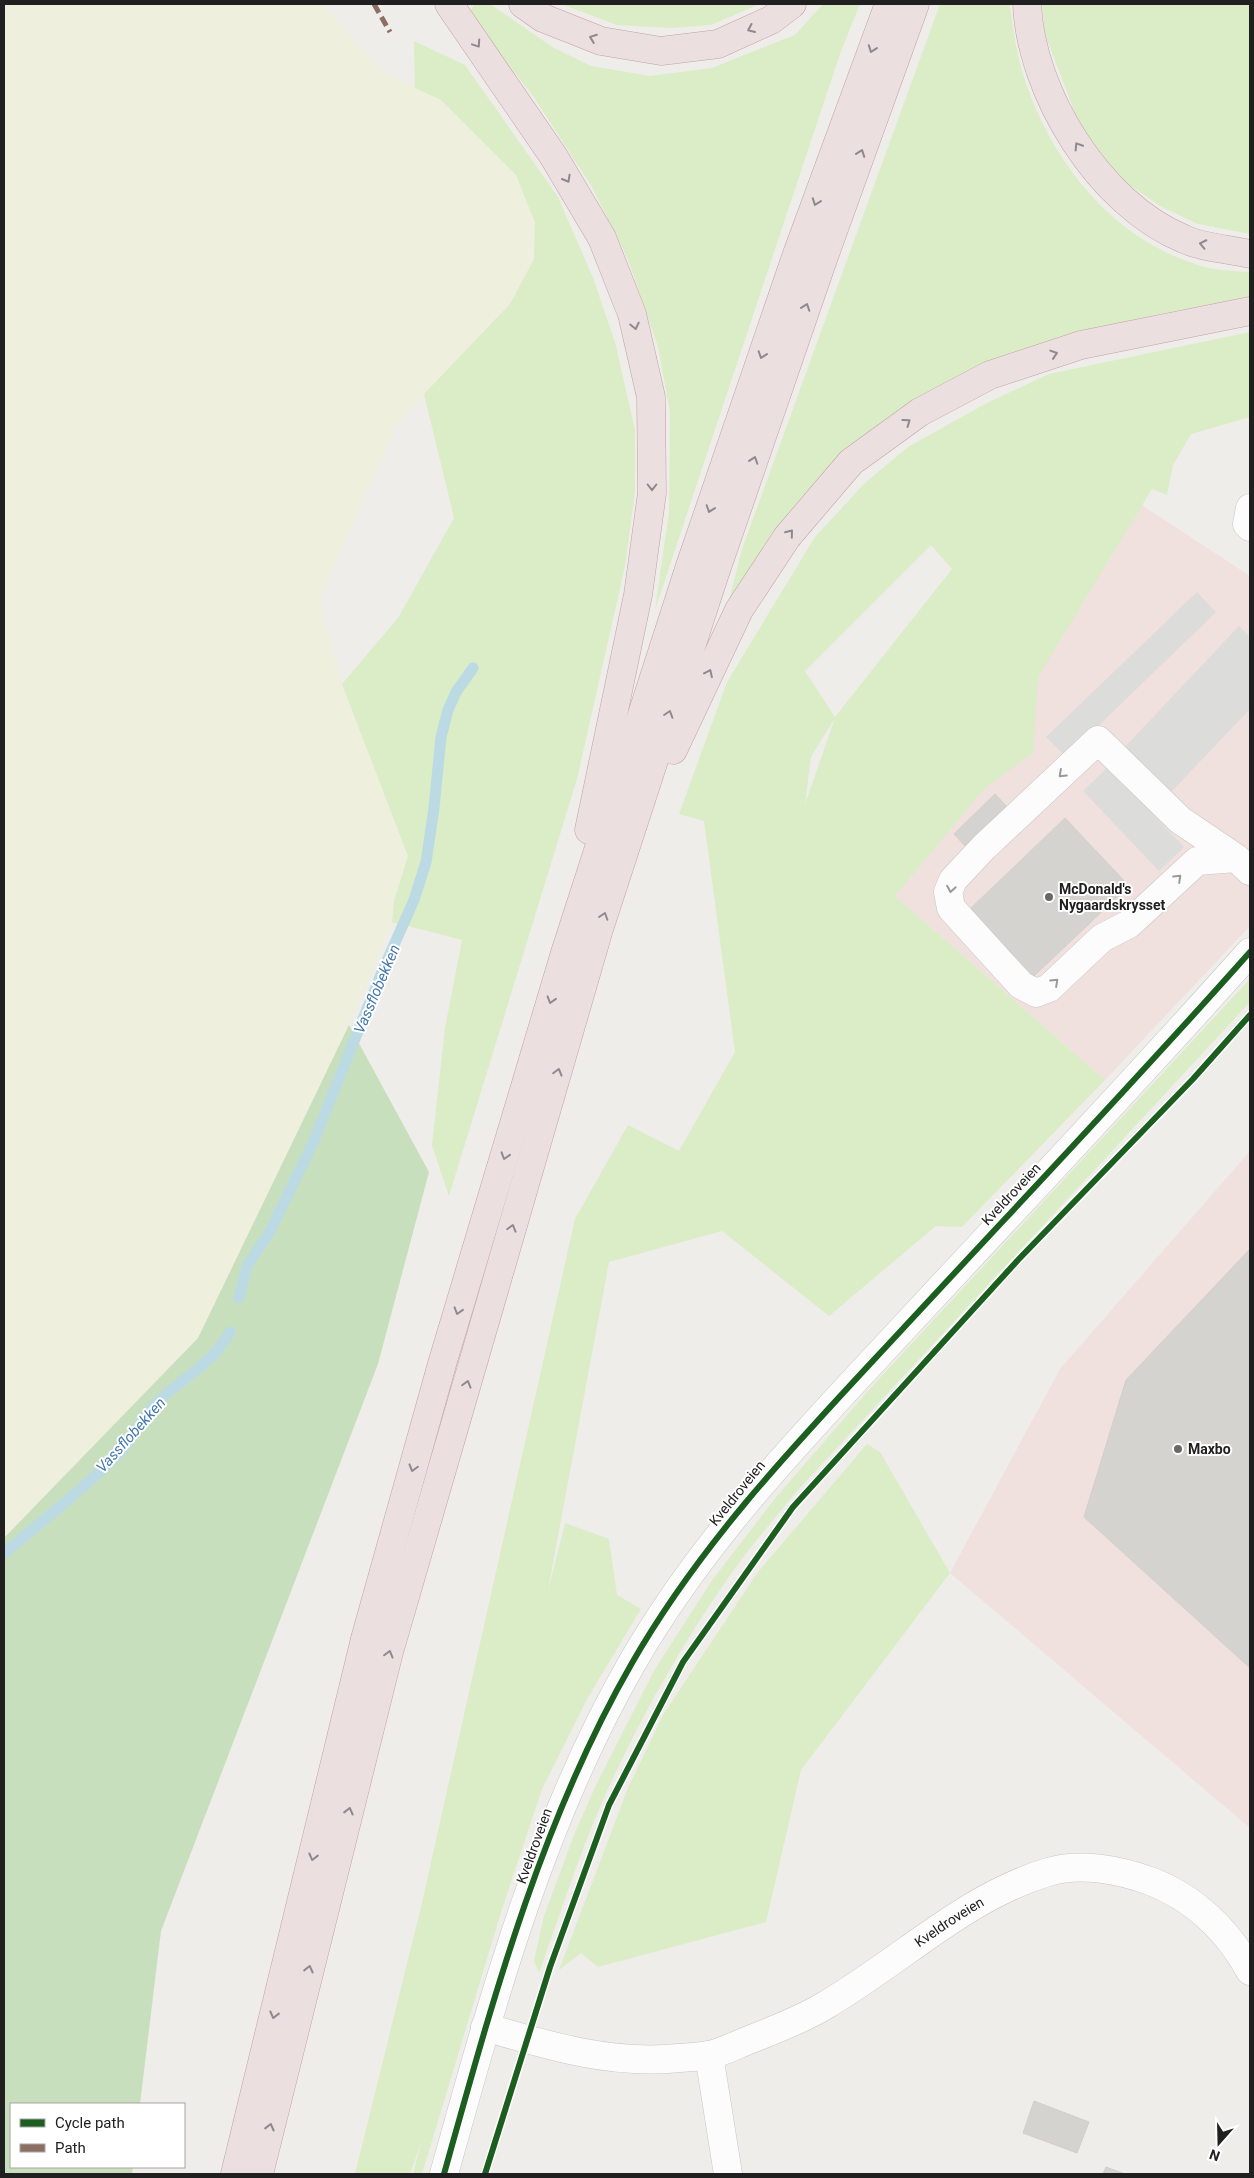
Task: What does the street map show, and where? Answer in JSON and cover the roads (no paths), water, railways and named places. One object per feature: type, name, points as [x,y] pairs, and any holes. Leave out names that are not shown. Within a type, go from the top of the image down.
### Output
[{"type":"highway","points":[[449,4],[554,157],[602,238],[632,314],[651,397],[652,493],[638,595],[565,953]]},
{"type":"highway","points":[[523,4],[543,18],[601,41],[661,51],[718,44],[771,20],[792,4]]},
{"type":"highway","points":[[235,2174],[365,1639],[442,1364],[565,953],[690,566],[797,254],[889,4]]},
{"type":"highway","points":[[259,2174],[389,1652],[599,929],[715,573],[812,290],[915,4]]},
{"type":"highway","points":[[1026,4],[1028,27],[1053,104],[1093,169],[1136,211],[1184,240],[1250,254]]},
{"type":"highway","points":[[621,860],[739,610],[787,537],[851,462],[920,412],[990,375],[1081,345],[1250,310]]},
{"type":"street","points":[[1250,508],[1247,524],[1250,527]]},
{"type":"street","points":[[1098,740],[1180,820],[1243,864],[1197,861],[1129,924],[1102,938],[1049,988],[1036,993],[1021,986],[951,908],[948,892],[953,880],[984,848],[1098,740]]},
{"type":"street","name":"Kveldroveien","points":[[444,2174],[485,2027],[538,1872],[593,1734],[638,1653],[699,1560],[772,1469],[1151,1063],[1250,952]]},
{"type":"street","name":"Kveldroveien","points":[[485,2027],[577,2052],[623,2060],[664,2060],[709,2055],[770,2032],[824,2007],[962,1911],[1003,1890],[1050,1871],[1088,1868],[1131,1874],[1168,1888],[1208,1915],[1240,1953],[1250,1970]]},
{"type":"street","points":[[709,2055],[728,2174]]},
{"type":"waterway","name":"Vassflobekken","points":[[239,1298],[247,1266],[269,1233],[312,1145],[382,972],[414,900],[426,862],[434,808],[441,737],[448,710],[456,692],[473,668]]},
{"type":"waterway","name":"Vassflobekken","points":[[4,1554],[107,1465],[126,1446],[154,1405],[205,1363],[223,1344],[230,1332]]},
{"type":"place","name":"McDonald's Nygaardskrysset","points":[[1049,897]]},
{"type":"place","name":"Maxbo","points":[[1178,1449]]}]
